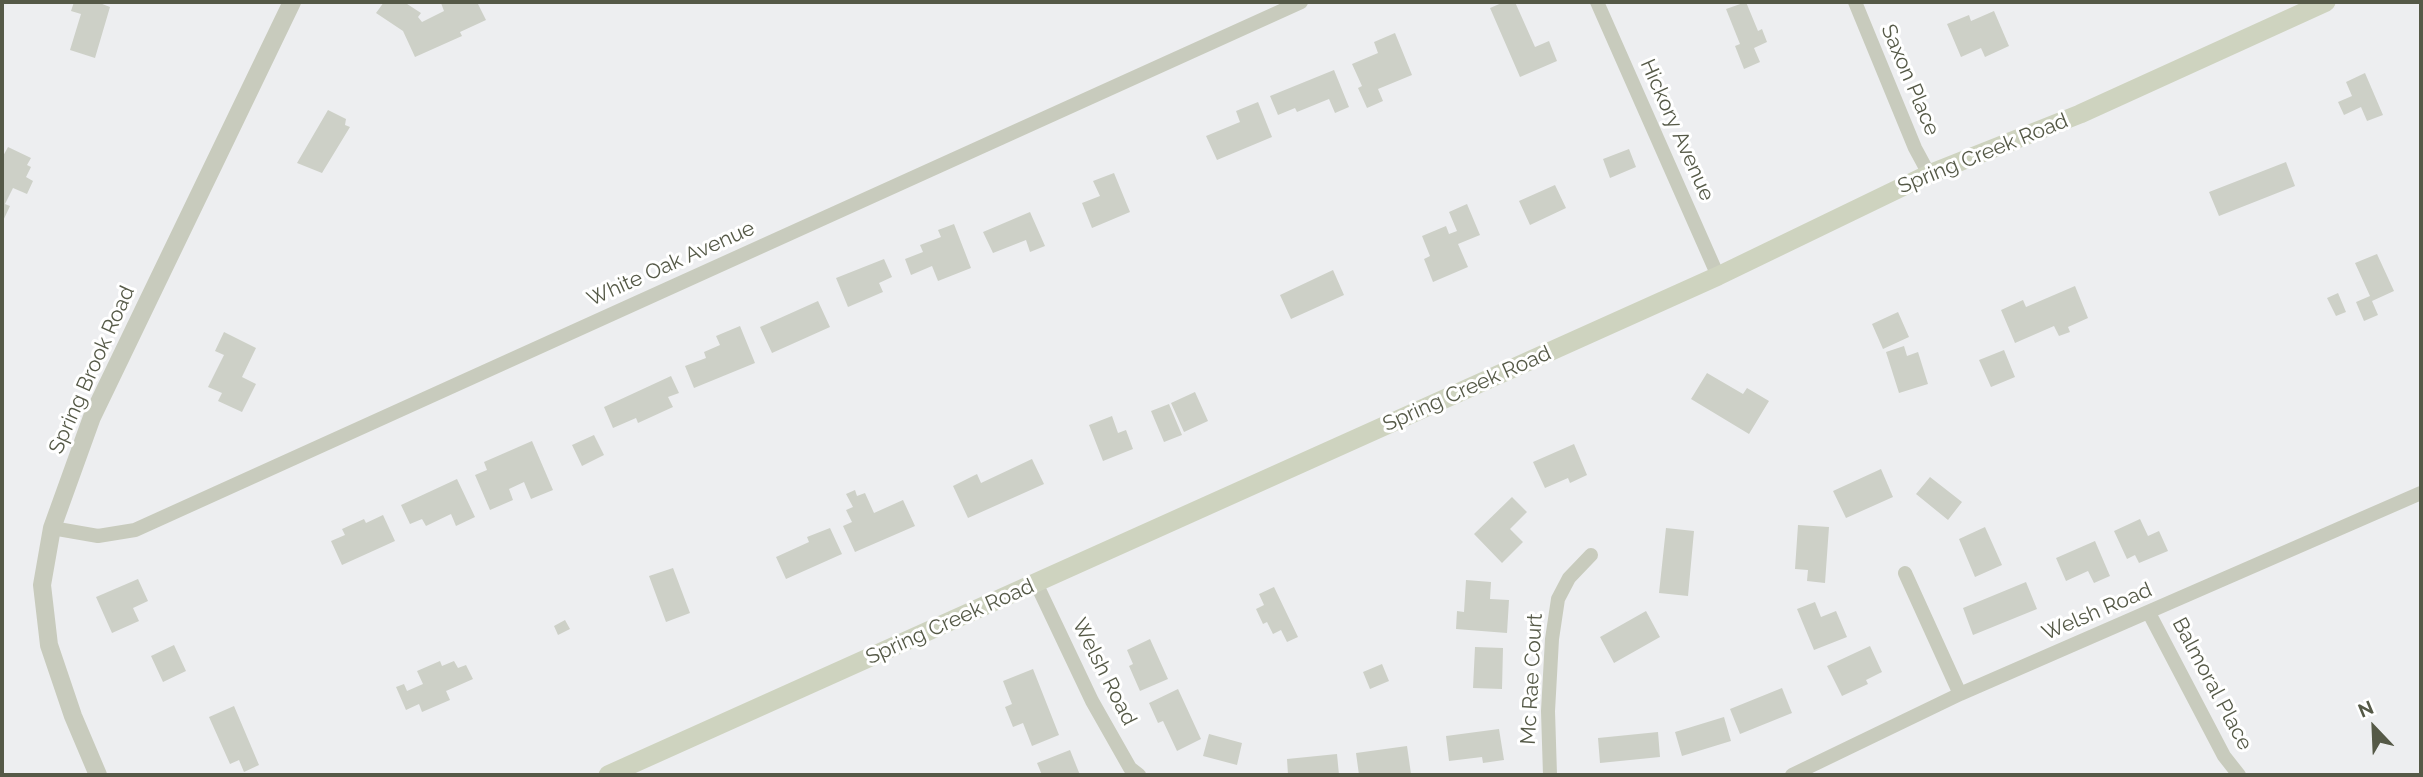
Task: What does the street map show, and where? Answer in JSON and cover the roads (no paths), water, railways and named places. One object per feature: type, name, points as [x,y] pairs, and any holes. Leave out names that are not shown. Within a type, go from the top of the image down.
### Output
[{"type":"main road","name":"Spring Creek Road","points":[[608,775],[1718,276],[1929,174],[2080,114],[2326,2]]},
{"type":"street","name":"Spring Brook Road","points":[[98,775],[73,716],[49,645],[41,585],[52,528],[92,416],[292,2]]},
{"type":"street","name":"White Oak Avenue","points":[[52,528],[98,536],[135,530],[1301,2]]},
{"type":"street","name":"Hickory Avenue","points":[[1597,2],[1718,276]]},
{"type":"street","name":"Saxon Place","points":[[1855,2],[1915,148],[1929,174]]},
{"type":"street","name":"Welsh Road","points":[[1792,775],[1960,694],[2421,493]]},
{"type":"street","name":"Mc Rae Court","points":[[1550,775],[1548,711],[1552,639],[1558,599],[1569,578],[1591,555]]},
{"type":"street","points":[[1905,573],[1960,694]]},
{"type":"street","name":"Welsh Road","points":[[1036,583],[1092,701],[1130,768],[1139,775]]},
{"type":"street","name":"Balmoral Place","points":[[2149,613],[2224,756],[2239,775]]}]
